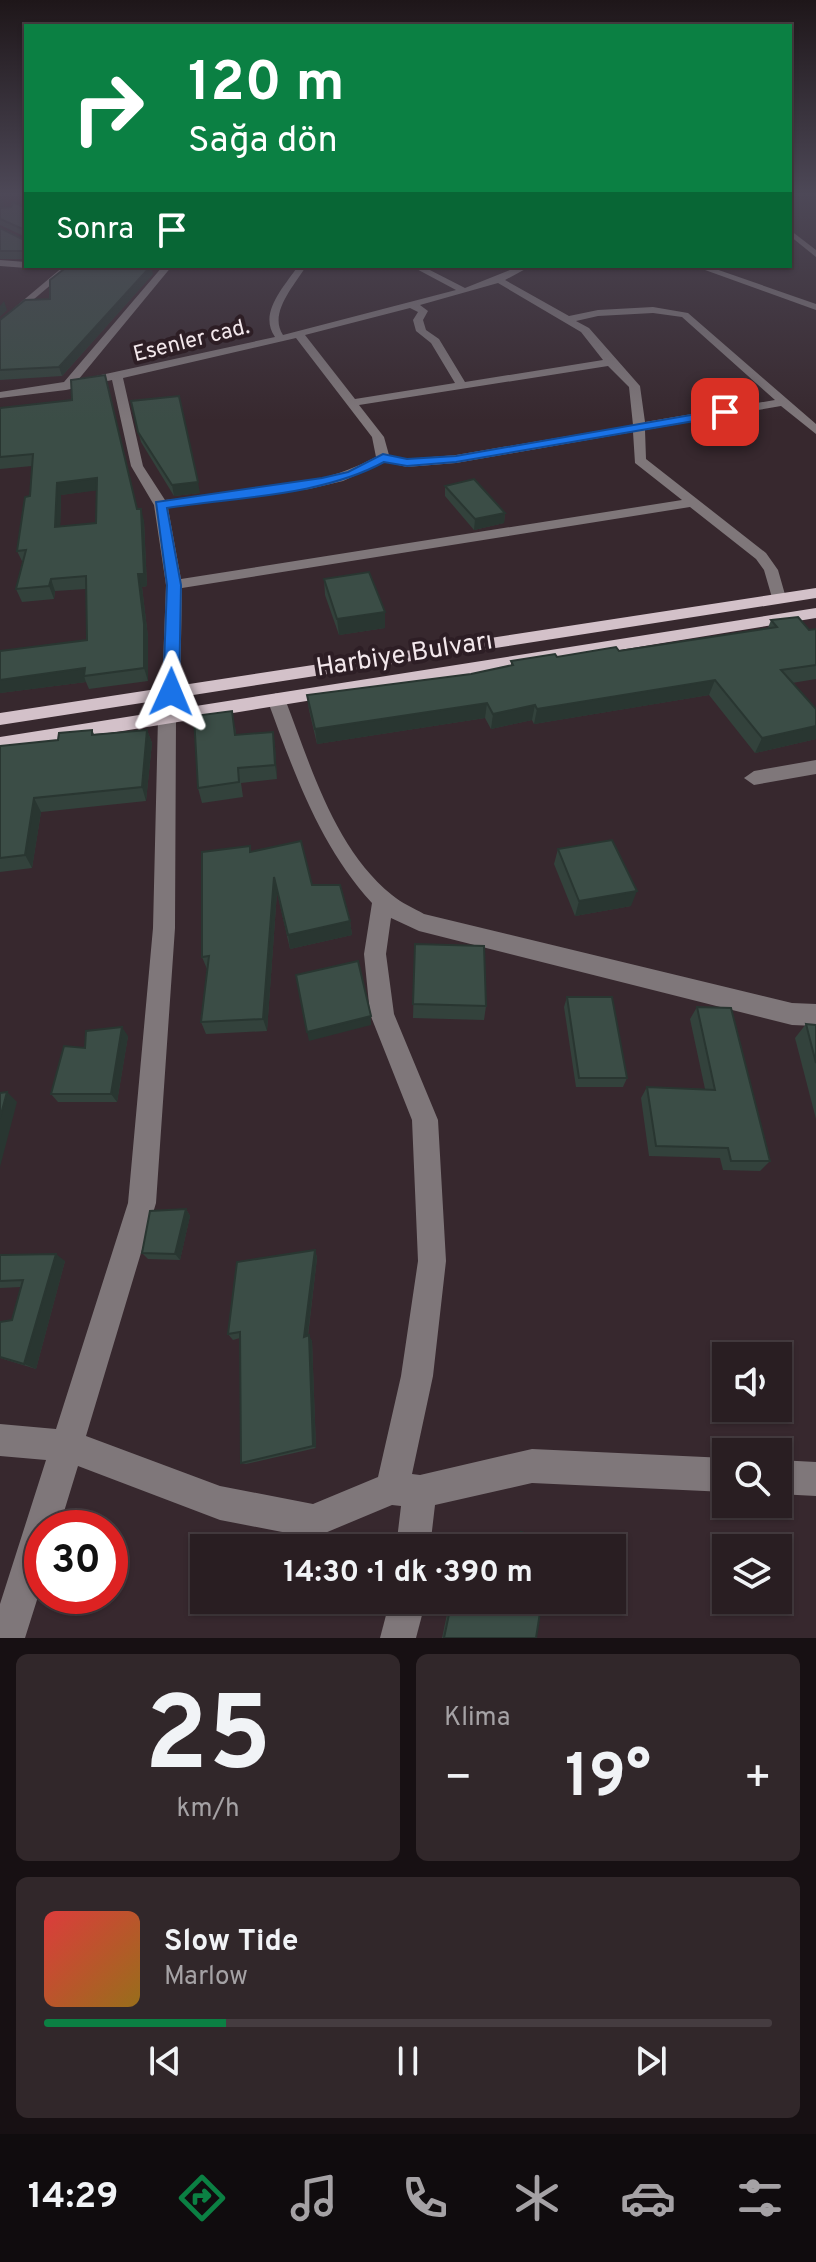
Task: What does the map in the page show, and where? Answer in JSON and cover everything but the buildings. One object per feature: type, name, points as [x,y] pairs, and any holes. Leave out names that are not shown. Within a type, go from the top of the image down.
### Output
[{"type":"main road","name":"Harbiye Bulvarı","points":[[0,744],[169,705],[816,593]]},
{"type":"main road","name":"Harbiye Bulvarı","points":[[0,719],[276,699],[816,613]]},
{"type":"street","points":[[0,325],[66,268]]},
{"type":"street","points":[[150,269],[160,268]]},
{"type":"street","points":[[66,387],[167,268]]},
{"type":"street","points":[[280,337],[273,327],[274,311],[300,268]]},
{"type":"street","points":[[420,268],[464,291]]},
{"type":"street","name":"Esenler cad.","points":[[0,395],[117,378],[464,291],[499,280],[522,268]]},
{"type":"street","points":[[705,268],[816,307]]},
{"type":"street","points":[[499,280],[585,330],[634,386],[640,460],[761,556],[771,570],[778,598]]},
{"type":"street","points":[[410,304],[423,311],[418,320],[421,331],[435,341],[462,385]]},
{"type":"street","points":[[570,319],[598,313],[653,310],[685,315],[816,430]]},
{"type":"street","points":[[297,332],[378,437],[383,458]]},
{"type":"street","points":[[351,403],[610,362]]},
{"type":"street","points":[[48,1510],[142,1203],[164,928],[174,585],[161,505],[137,466],[117,378]]},
{"type":"street","points":[[161,505],[322,481],[352,474],[383,458],[407,463],[456,459],[783,402]]},
{"type":"street","points":[[174,585],[694,502]]},
{"type":"street","points":[[276,699],[337,844],[383,901],[419,922],[792,1014],[816,1015]]},
{"type":"street","points":[[754,778],[816,767]]},
{"type":"street","points":[[383,901],[375,954],[382,1014],[425,1120],[432,1261],[406,1490],[411,1534]]},
{"type":"street","points":[[0,1440],[68,1446],[220,1503],[313,1521],[406,1490],[532,1466],[712,1474]]},
{"type":"street","points":[[792,1478],[816,1479]]},
{"type":"street","points":[[7,1638],[24,1585]]},
{"type":"street","points":[[398,1638],[404,1614]]},
{"type":"route","points":[[171,692],[174,585],[161,505],[322,481],[352,474],[383,458],[407,463],[456,459],[725,412]]}]
